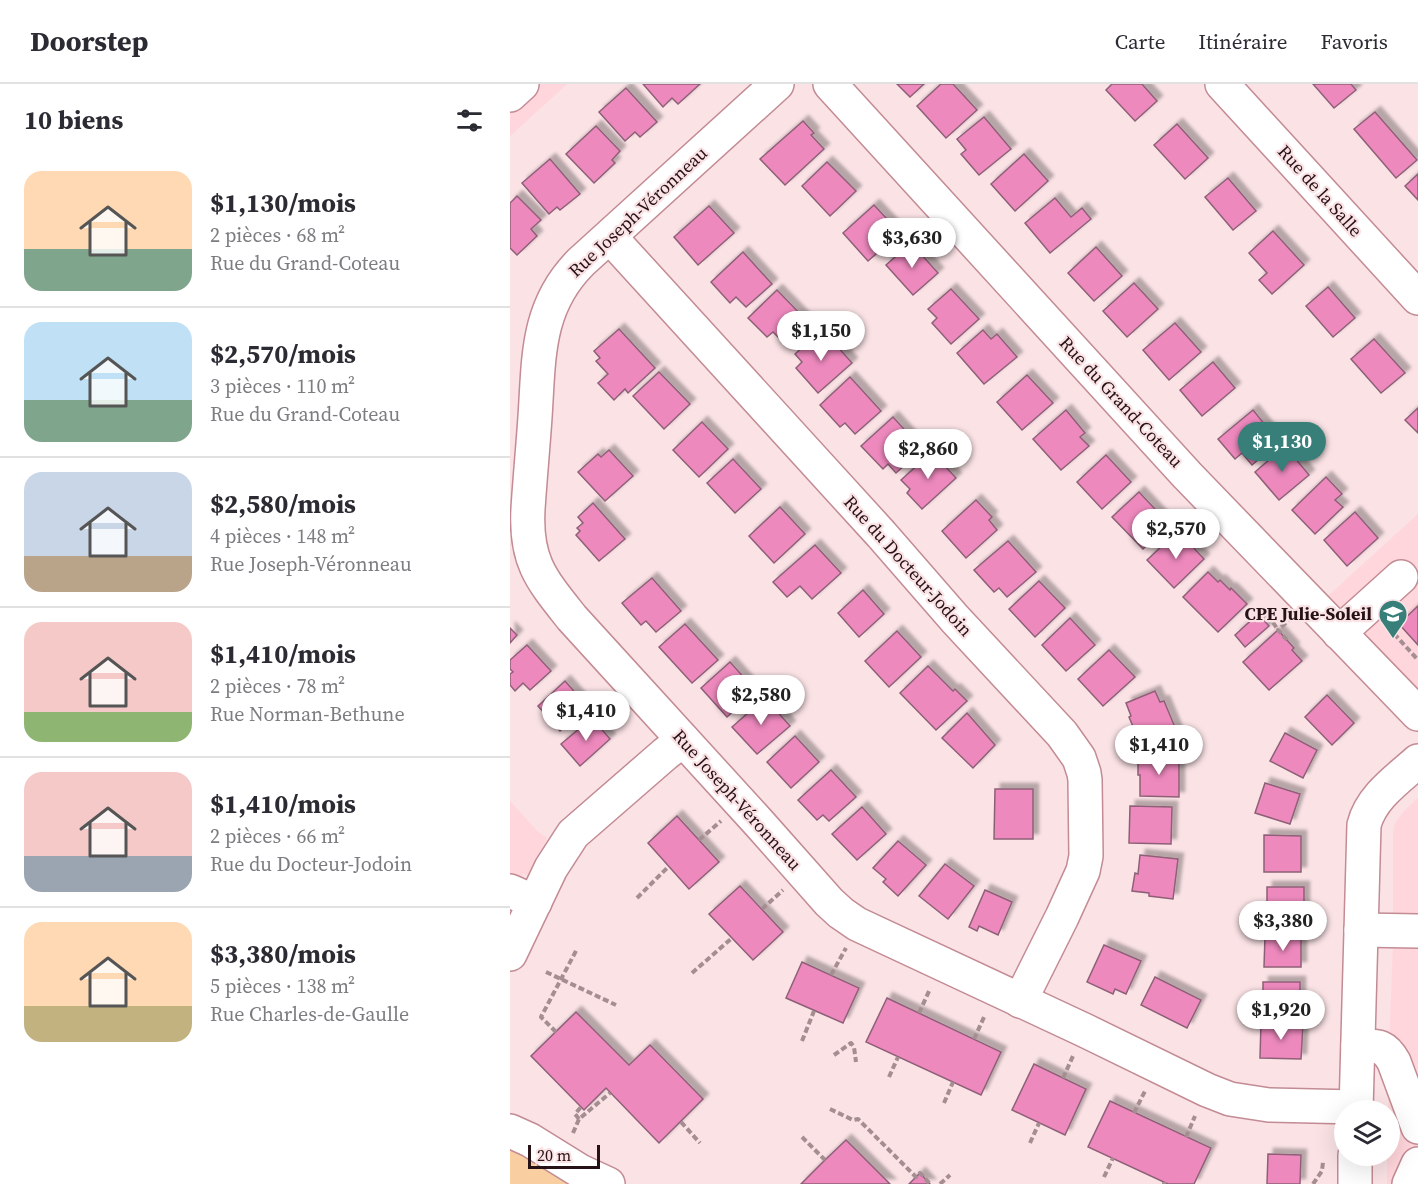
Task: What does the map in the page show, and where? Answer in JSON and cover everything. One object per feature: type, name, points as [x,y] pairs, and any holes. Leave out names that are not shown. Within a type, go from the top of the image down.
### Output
[{"type":"street","points":[[510,95],[522,84]]},
{"type":"street","name":"Rue Joseph-Véronneau","points":[[777,84],[577,267],[562,284],[549,310],[544,324],[539,355],[528,509],[530,546],[536,566],[546,585],[572,618],[829,902],[857,924],[1005,1004],[1084,1030],[1230,1099],[1263,1104],[1334,1107]]},
{"type":"street","name":"Rue du Grand-Coteau","points":[[830,84],[1187,475],[1418,714]]},
{"type":"street","name":"Rue de la Salle","points":[[1222,84],[1418,298]]},
{"type":"street","name":"Rue du Docteur-Jodoin","points":[[610,237],[1062,734],[1079,758],[1085,780],[1086,856],[1083,871],[1062,917],[1005,1004]]},
{"type":"street","points":[[1339,633],[1401,577]]},
{"type":"street","points":[[510,954],[522,897],[557,858],[573,834],[683,740]]},
{"type":"street","points":[[1356,1100],[1363,836],[1366,819],[1375,801],[1418,761]]},
{"type":"street","points":[[1361,930],[1418,931]]},
{"type":"street","points":[[1358,1046],[1376,1046],[1389,1053],[1418,1127]]},
{"type":"street","points":[[510,1131],[530,1140],[580,1171],[608,1184]]},
{"type":"street","points":[[1409,1184],[1418,1164]]},
{"type":"street","points":[[1355,1166],[1355,1184]]},
{"type":"path","points":[[1268,615],[1278,630]]},
{"type":"path","points":[[1391,629],[1418,660]]},
{"type":"path","points":[[699,840],[728,814]]},
{"type":"path","points":[[637,898],[669,866]]},
{"type":"path","points":[[762,909],[790,884]]},
{"type":"path","points":[[692,973],[732,938]]},
{"type":"path","points":[[831,975],[850,939]]},
{"type":"path","points":[[556,1032],[541,1017],[577,949]]},
{"type":"path","points":[[546,972],[616,1005]]},
{"type":"path","points":[[919,1013],[934,980]]},
{"type":"path","points":[[974,1039],[1005,1004]]},
{"type":"path","points":[[802,1041],[814,1011]]},
{"type":"path","points":[[834,1055],[850,1044],[854,1047],[856,1062]]},
{"type":"path","points":[[1063,1078],[1073,1056]]},
{"type":"path","points":[[889,1077],[898,1057]]},
{"type":"path","points":[[944,1102],[953,1082]]},
{"type":"path","points":[[1134,1113],[1146,1089]]},
{"type":"path","points":[[571,1137],[579,1119],[610,1093]]},
{"type":"path","points":[[579,1119],[575,1114],[582,1107]]},
{"type":"path","points":[[830,1109],[853,1120],[858,1119],[916,1177],[920,1173],[930,1184]]},
{"type":"path","points":[[1186,1137],[1196,1113]]},
{"type":"path","points":[[681,1122],[700,1143]]},
{"type":"path","points":[[1030,1143],[1039,1123]]},
{"type":"path","points":[[802,1137],[825,1160]]},
{"type":"path","points":[[1104,1177],[1113,1158]]},
{"type":"path","points":[[1313,1184],[1322,1172],[1323,1162]]},
{"type":"path","points":[[940,1184],[950,1175]]},
{"type":"shaded area","points":[[510,84],[567,84],[510,136]]},
{"type":"shaded area","name":"CPE Julie-Soleil","points":[[1418,514],[1418,690],[1326,598]]},
{"type":"shaded area","points":[[1418,798],[1418,1184],[1387,1184],[1387,1166],[1400,1166],[1400,1100],[1388,1100],[1388,1078],[1393,942],[1393,832],[1395,823]]},
{"type":"shaded area","points":[[510,801],[537,831],[547,838],[529,877],[523,874],[510,901]]},
{"type":"shaded area","points":[[510,1146],[589,1184],[510,1184]]},
{"type":"building","points":[[643,84],[700,84],[678,104],[672,98],[663,107]]},
{"type":"building","points":[[897,84],[924,84],[910,97]]},
{"type":"building","points":[[941,84],[953,84],[977,110],[946,138],[917,106]]},
{"type":"building","points":[[1112,84],[1142,84],[1157,101],[1135,121],[1106,90]]},
{"type":"building","points":[[1313,84],[1351,84],[1356,90],[1334,108]]},
{"type":"building","points":[[626,88],[657,122],[640,137],[635,132],[625,141],[599,112]]},
{"type":"building","points":[[1375,112],[1417,160],[1396,178],[1354,129]]},
{"type":"building","points":[[984,117],[1011,149],[979,175],[961,154],[966,150],[957,139]]},
{"type":"building","points":[[803,121],[814,133],[811,135],[824,149],[785,185],[760,159]]},
{"type":"building","points":[[1177,124],[1208,158],[1185,179],[1154,145]]},
{"type":"building","points":[[596,126],[620,151],[612,160],[615,163],[594,183],[566,154]]},
{"type":"building","points":[[1024,154],[1048,181],[1015,211],[991,184]]},
{"type":"building","points":[[550,159],[580,194],[560,210],[557,207],[549,214],[522,183]]},
{"type":"building","points":[[827,162],[856,191],[830,216],[802,186]]},
{"type":"building","points":[[1418,174],[1418,200],[1405,186]]},
{"type":"building","points":[[1228,178],[1256,211],[1233,230],[1205,197]]},
{"type":"building","points":[[517,196],[541,220],[531,229],[537,236],[517,255],[510,248],[510,203]]},
{"type":"building","points":[[1055,198],[1071,217],[1082,208],[1091,219],[1050,253],[1025,223]]},
{"type":"building","points":[[874,205],[900,233],[868,261],[843,233]]},
{"type":"building","points":[[709,206],[734,233],[698,265],[674,237]]},
{"type":"building","points":[[1273,231],[1304,265],[1272,294],[1259,280],[1267,273],[1249,253]]},
{"type":"building","points":[[911,243],[938,273],[913,295],[886,265]]},
{"type":"building","points":[[1096,247],[1122,276],[1094,301],[1068,273]]},
{"type":"building","points":[[743,252],[772,284],[746,307],[736,297],[730,303],[711,282]]},
{"type":"building","points":[[1134,283],[1158,309],[1127,337],[1103,311]]},
{"type":"building","points":[[1328,287],[1355,318],[1333,337],[1306,306]]},
{"type":"building","points":[[951,289],[979,319],[951,344],[932,323],[937,318],[928,309]]},
{"type":"building","points":[[777,290],[807,321],[784,343],[773,332],[767,337],[748,318]]},
{"type":"building","points":[[1175,323],[1201,352],[1169,380],[1143,350]]},
{"type":"building","points":[[619,329],[655,368],[628,393],[625,389],[614,400],[598,383],[608,374],[596,361],[600,358],[594,351]]},
{"type":"building","points":[[983,330],[991,339],[997,334],[1017,357],[984,384],[957,353]]},
{"type":"building","points":[[817,334],[825,343],[830,338],[852,363],[818,393],[796,368],[802,362],[795,354]]},
{"type":"building","points":[[1374,339],[1405,373],[1381,393],[1351,359]]},
{"type":"building","points":[[1213,362],[1235,388],[1202,416],[1180,390]]},
{"type":"building","points":[[659,372],[690,404],[664,429],[633,396]]},
{"type":"building","points":[[1027,375],[1053,403],[1022,430],[997,402]]},
{"type":"building","points":[[850,377],[881,411],[855,434],[845,423],[840,427],[820,405]]},
{"type":"building","points":[[1418,408],[1418,433],[1405,420]]},
{"type":"building","points":[[1066,410],[1085,433],[1080,437],[1089,446],[1061,470],[1033,439]]},
{"type":"building","points":[[1253,410],[1279,442],[1252,465],[1242,453],[1235,459],[1218,439]]},
{"type":"building","points":[[893,417],[922,449],[896,473],[888,464],[883,469],[861,446]]},
{"type":"building","points":[[702,422],[728,449],[699,477],[673,450]]},
{"type":"building","points":[[1285,446],[1309,475],[1279,500],[1255,472]]},
{"type":"building","points":[[609,450],[633,476],[605,501],[578,472],[598,454],[601,457]]},
{"type":"building","points":[[932,452],[956,478],[922,509],[907,493],[910,489],[901,480]]},
{"type":"building","points":[[1106,455],[1131,482],[1102,509],[1077,482]]},
{"type":"building","points":[[733,459],[761,489],[735,513],[707,483]]},
{"type":"building","points":[[1326,477],[1342,494],[1335,500],[1343,507],[1315,534],[1292,510]]},
{"type":"building","points":[[1139,492],[1169,524],[1143,549],[1112,517]]},
{"type":"building","points":[[976,500],[992,517],[989,520],[997,530],[966,558],[942,531]]},
{"type":"building","points":[[593,503],[625,539],[599,561],[576,535],[580,531],[577,528],[583,523],[578,517]]},
{"type":"building","points":[[780,507],[805,534],[774,563],[749,536]]},
{"type":"building","points":[[1355,512],[1378,538],[1347,566],[1324,540]]},
{"type":"building","points":[[1178,531],[1204,559],[1174,588],[1147,560]]},
{"type":"building","points":[[1008,541],[1036,572],[1007,597],[999,588],[994,592],[974,570]]},
{"type":"building","points":[[815,545],[841,573],[812,599],[800,586],[787,597],[773,582]]},
{"type":"building","points":[[1208,572],[1218,582],[1220,580],[1230,590],[1231,588],[1247,604],[1218,632],[1183,597]]},
{"type":"building","points":[[652,578],[681,611],[656,632],[646,621],[641,625],[622,603]]},
{"type":"building","points":[[1039,581],[1065,608],[1035,637],[1009,609]]},
{"type":"building","points":[[863,590],[884,614],[859,637],[838,613]]},
{"type":"building","name":"CPE Julie-Soleil","points":[[1418,606],[1418,645],[1399,624]]},
{"type":"building","points":[[1258,614],[1269,626],[1245,647],[1235,635]]},
{"type":"building","points":[[1070,618],[1095,645],[1066,671],[1042,645]]},
{"type":"building","points":[[685,624],[718,660],[692,683],[659,647]]},
{"type":"building","points":[[510,628],[517,635],[510,643]]},
{"type":"building","points":[[1278,630],[1302,661],[1269,690],[1243,662]]},
{"type":"building","points":[[897,631],[921,657],[889,687],[865,661]]},
{"type":"building","points":[[527,645],[551,671],[530,690],[523,683],[515,691],[510,685],[510,674],[513,672],[510,669],[510,660]]},
{"type":"building","points":[[1109,650],[1135,677],[1103,706],[1078,679]]},
{"type":"building","points":[[730,662],[756,691],[727,717],[701,688]]},
{"type":"building","points":[[928,666],[953,691],[955,689],[967,701],[936,730],[900,693]]},
{"type":"building","points":[[565,681],[587,706],[560,731],[538,706]]},
{"type":"building","points":[[1155,691],[1160,702],[1164,701],[1177,732],[1142,748],[1129,717],[1131,716],[1126,703]]},
{"type":"building","points":[[1327,695],[1354,723],[1332,745],[1305,717]]},
{"type":"building","points":[[765,698],[790,726],[757,754],[732,727]]},
{"type":"building","points":[[967,713],[995,745],[973,768],[942,738]]},
{"type":"building","points":[[592,718],[610,739],[580,766],[561,744]]},
{"type":"building","points":[[1285,733],[1317,750],[1303,778],[1270,761]]},
{"type":"building","points":[[795,736],[819,762],[791,788],[767,762]]},
{"type":"building","points":[[1154,755],[1179,755],[1179,797],[1140,796],[1138,757],[1154,757]]},
{"type":"building","points":[[831,770],[856,797],[829,821],[823,815],[817,820],[798,800]]},
{"type":"building","points":[[1265,783],[1300,794],[1290,824],[1255,813]]},
{"type":"building","points":[[995,789],[1033,789],[1033,839],[994,839]]},
{"type":"building","points":[[1130,806],[1172,807],[1171,844],[1129,843]]},
{"type":"building","points":[[862,807],[886,834],[857,860],[832,834]]},
{"type":"building","points":[[677,816],[719,862],[689,889],[648,843]]},
{"type":"building","points":[[1264,835],[1301,836],[1301,872],[1264,872]]},
{"type":"building","points":[[898,841],[926,865],[898,896],[883,882],[886,879],[873,868]]},
{"type":"building","points":[[1140,855],[1178,859],[1173,899],[1132,891],[1135,873],[1138,874]]},
{"type":"building","points":[[945,864],[974,886],[948,919],[919,896]]},
{"type":"building","points":[[740,886],[783,932],[753,960],[709,914]]},
{"type":"building","points":[[1267,887],[1304,887],[1304,919],[1267,919]]},
{"type":"building","points":[[985,890],[1012,902],[998,935],[979,926],[977,931],[969,927]]},
{"type":"building","points":[[1265,936],[1301,936],[1301,967],[1264,967]]},
{"type":"building","points":[[1104,945],[1141,961],[1126,994],[1115,989],[1113,994],[1087,982]]},
{"type":"building","points":[[802,962],[859,988],[843,1023],[786,998]]},
{"type":"building","points":[[1155,977],[1201,1000],[1187,1028],[1141,1005]]},
{"type":"building","points":[[1263,982],[1300,982],[1300,1014],[1263,1013]]},
{"type":"building","points":[[887,998],[1001,1052],[981,1095],[866,1042]]},
{"type":"building","points":[[576,1012],[629,1065],[650,1045],[703,1099],[659,1143],[606,1088],[584,1110],[531,1056]]},
{"type":"building","points":[[1261,1022],[1303,1024],[1301,1059],[1260,1058]]},
{"type":"building","points":[[1034,1064],[1086,1089],[1065,1135],[1012,1110]]},
{"type":"building","points":[[1110,1101],[1211,1148],[1194,1184],[1168,1184],[1088,1147]]},
{"type":"building","points":[[846,1140],[890,1184],[801,1184],[825,1160]]},
{"type":"building","points":[[1268,1154],[1301,1155],[1300,1184],[1267,1184]]},
{"type":"building","points":[[920,1173],[930,1184],[909,1184]]},
{"type":"place","name":"CPE Julie-Soleil","points":[[1393,640]]}]
